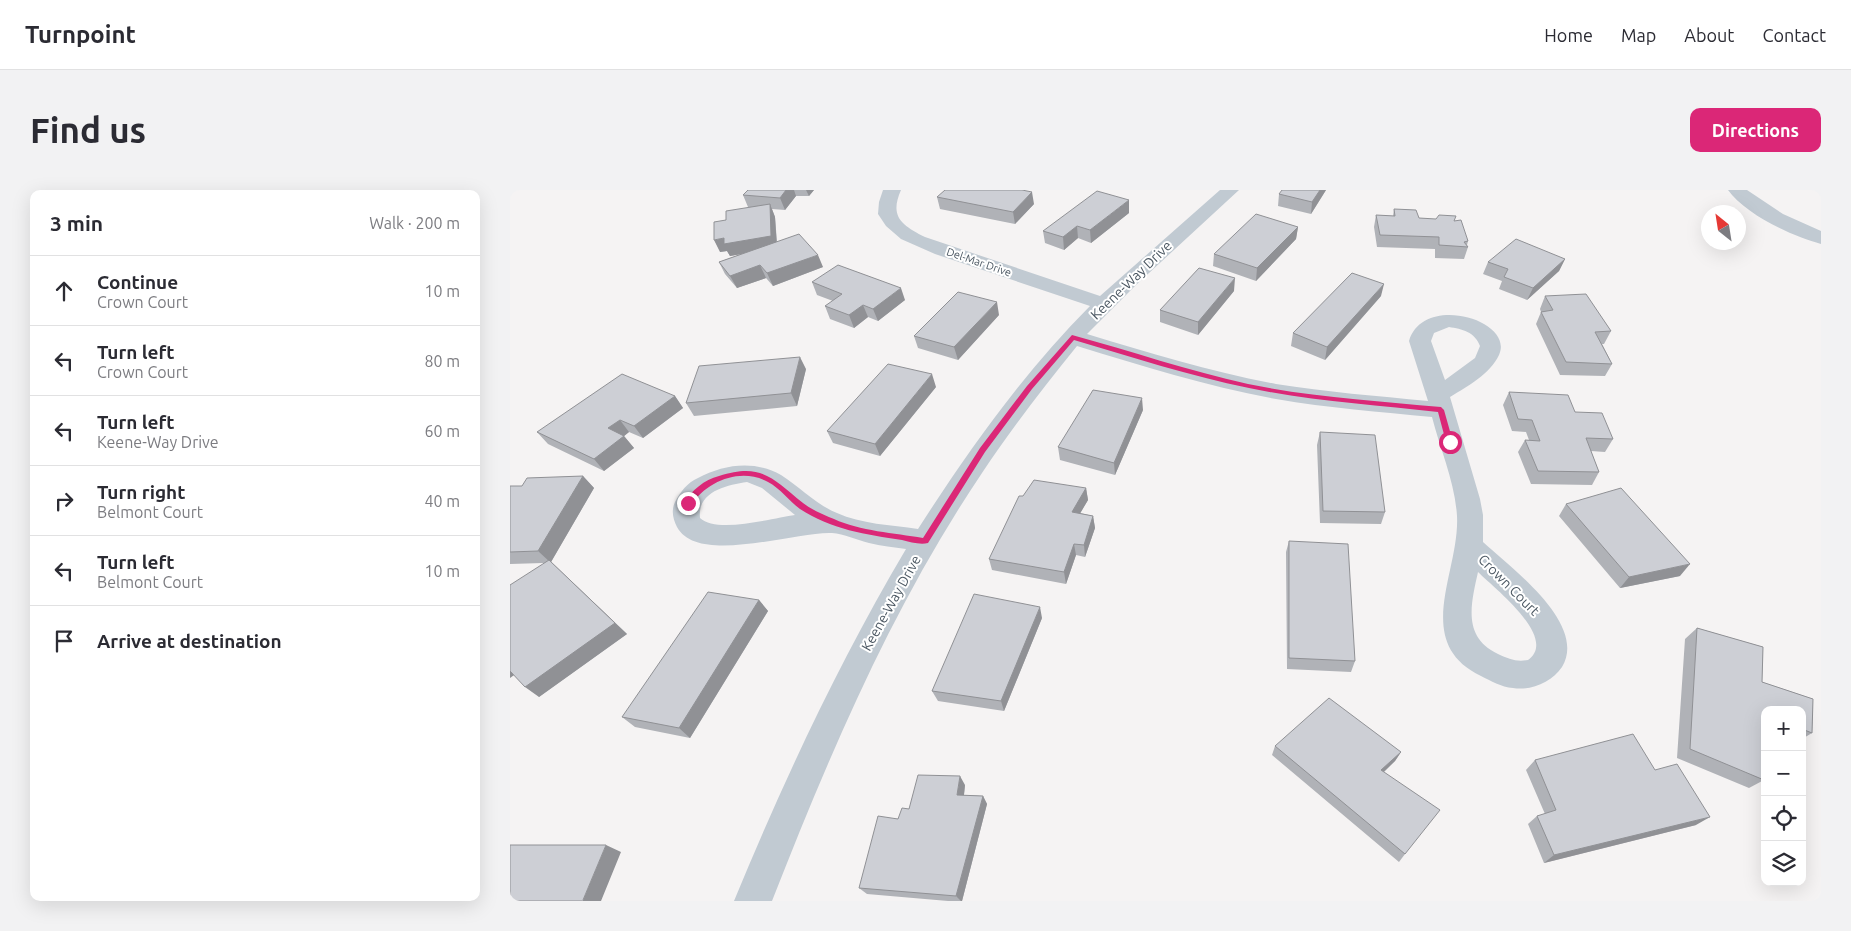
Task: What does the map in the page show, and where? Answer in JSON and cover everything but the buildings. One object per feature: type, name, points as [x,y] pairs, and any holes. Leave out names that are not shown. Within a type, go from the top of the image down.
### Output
[{"type":"street","name":"Del-Mar Drive","points":[[892,190],[887,202],[887,213],[892,222],[915,238],[997,269],[1104,304]]},
{"type":"street","name":"Keene-Way Drive","points":[[753,901],[825,733],[881,618],[925,541],[982,450],[1029,388],[1072,337],[1154,257],[1230,190]]},
{"type":"street","points":[[1737,190],[1753,205],[1787,224],[1821,238]]},
{"type":"street","name":"Crown Court","points":[[1072,337],[1195,374],[1250,386],[1328,398],[1439,402],[1467,495],[1470,517],[1469,545]]},
{"type":"street","points":[[833,523],[791,526],[722,535],[709,534],[698,532],[690,526],[686,519],[685,511],[694,495],[704,486],[731,474],[747,473],[761,475],[773,481],[802,507],[833,523],[872,533],[925,541]]},
{"type":"route","points":[[688,503],[704,486],[717,479],[731,474],[747,473],[761,475],[783,488],[802,507],[833,523],[872,533],[925,541],[982,450],[1029,388],[1072,337],[1195,374],[1250,386],[1328,398],[1441,410],[1450,442]]}]
